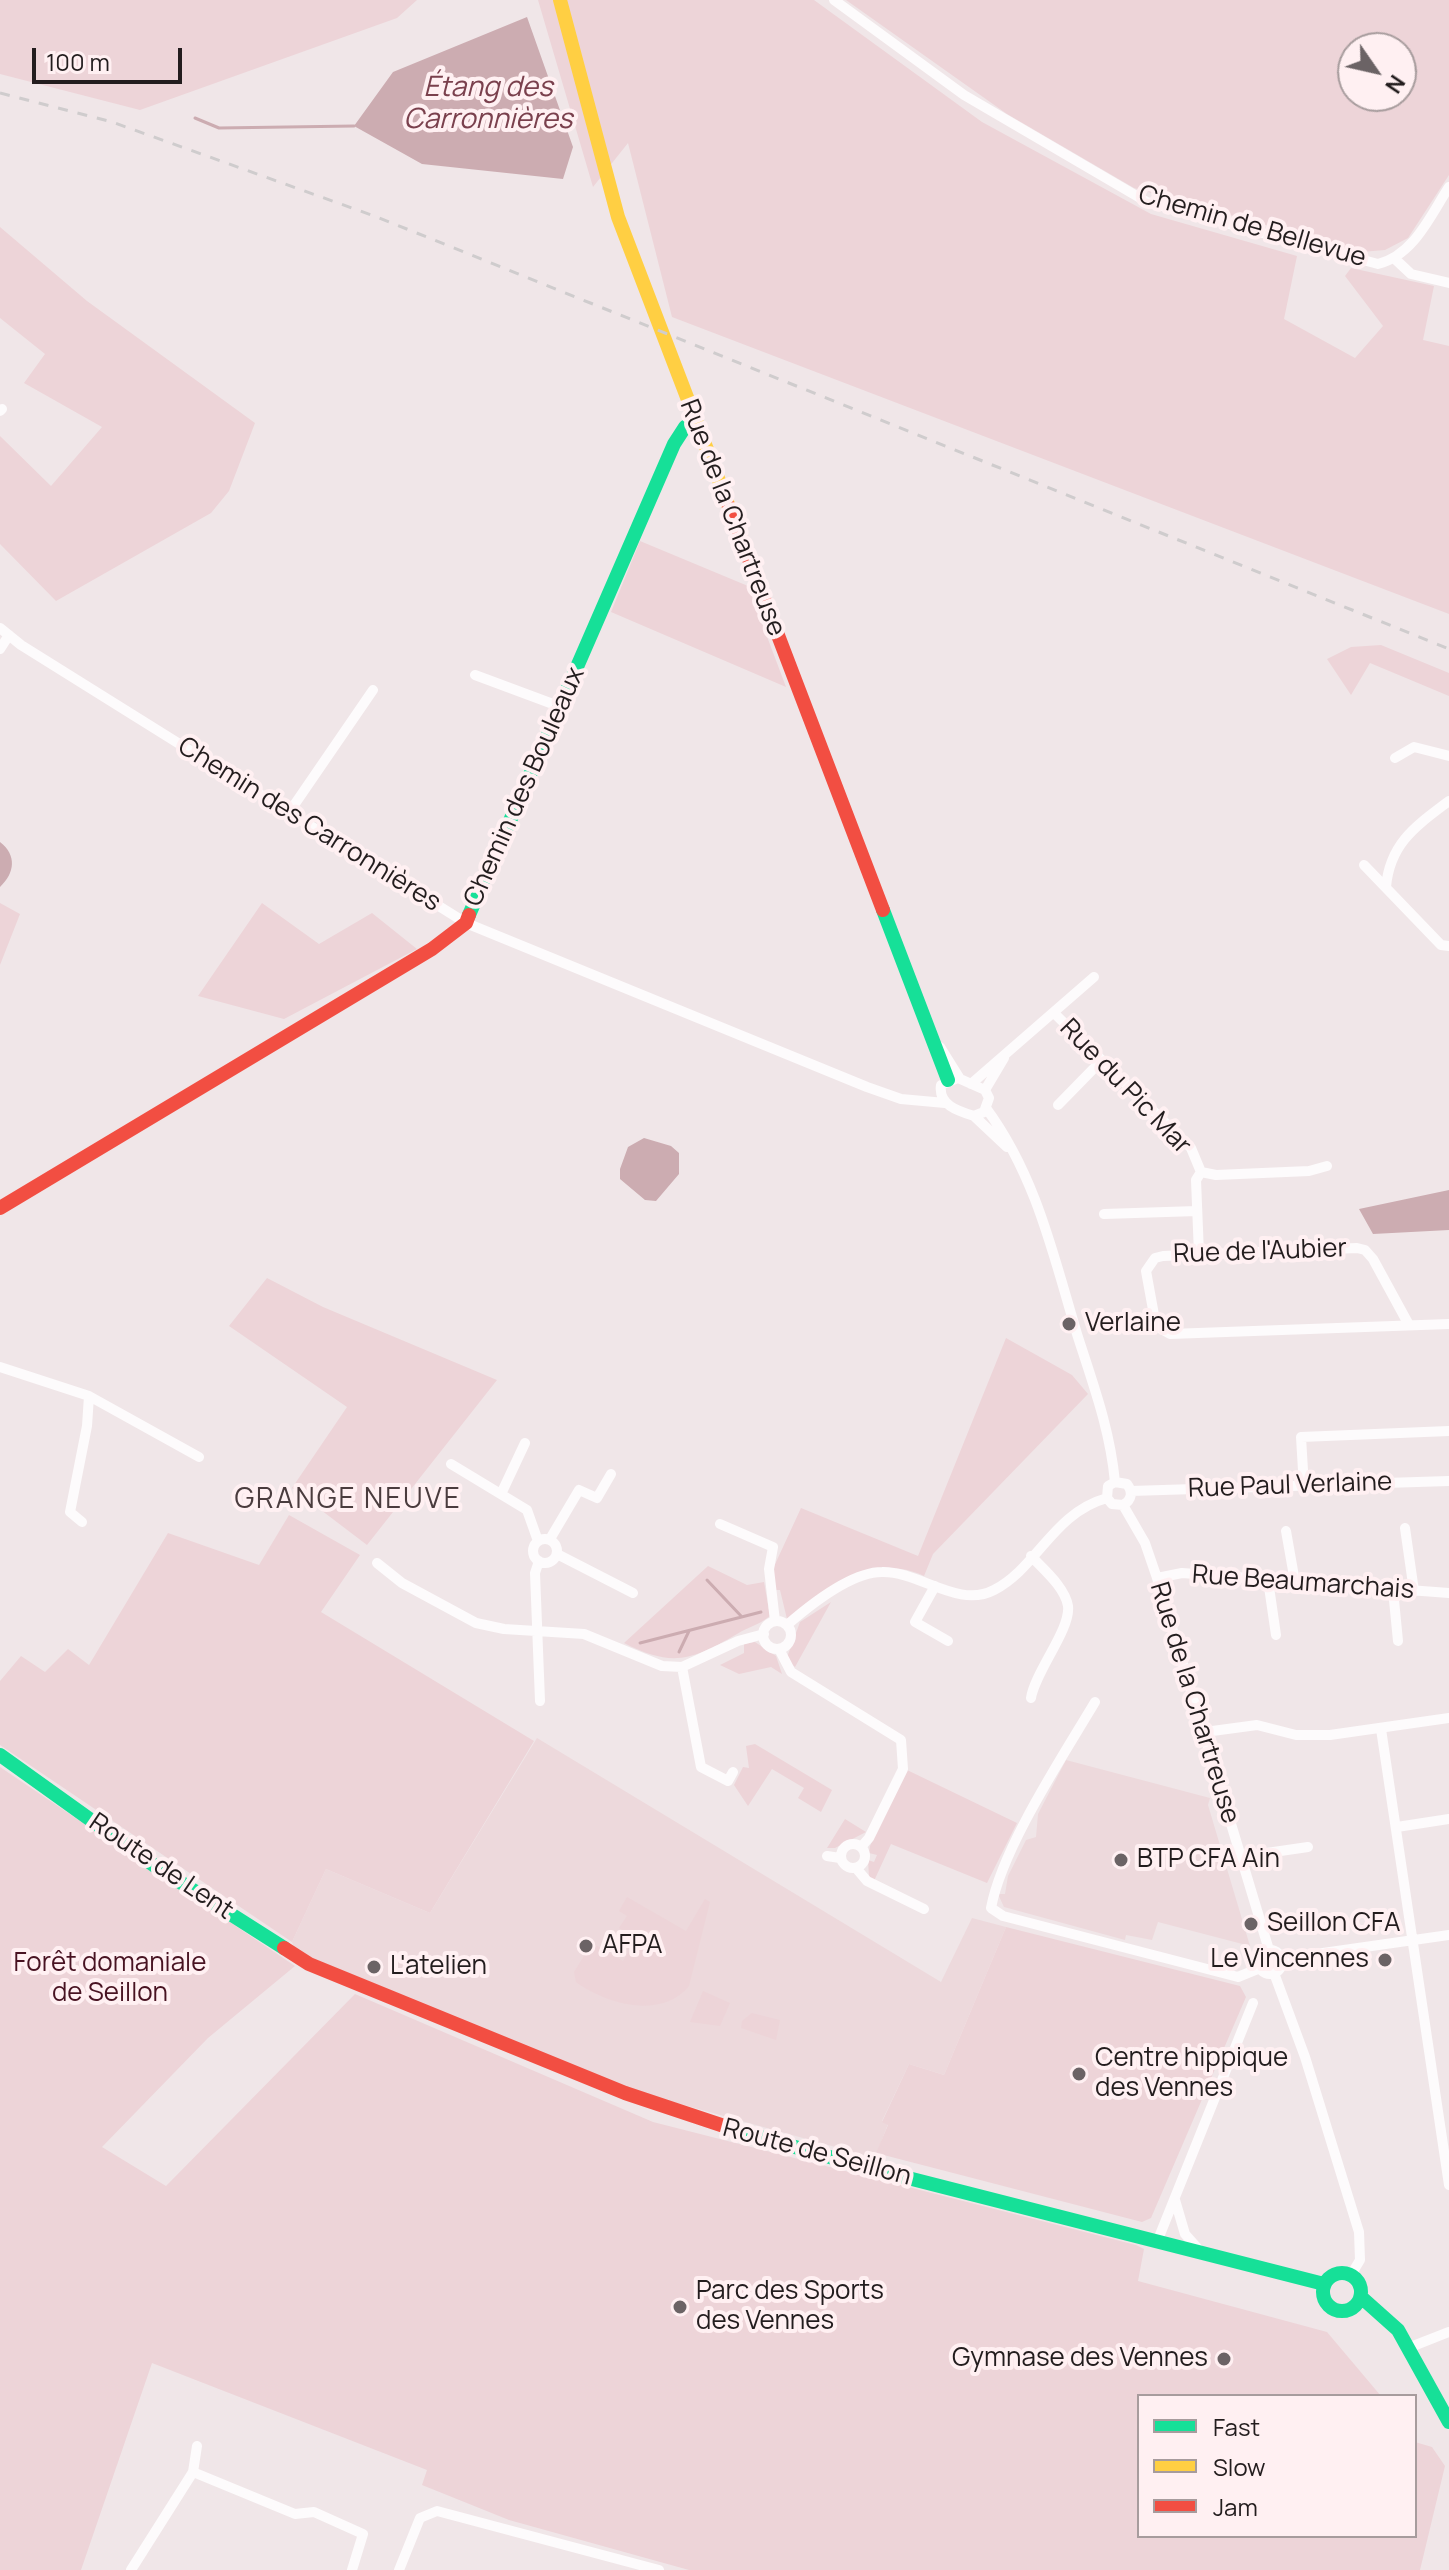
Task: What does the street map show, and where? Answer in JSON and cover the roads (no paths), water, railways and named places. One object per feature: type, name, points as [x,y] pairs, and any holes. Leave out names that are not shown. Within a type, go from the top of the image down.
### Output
[{"type":"street","name":"Rue de la Chartreuse","points":[[560,0],[618,217],[926,1029],[955,1084]]},
{"type":"street","name":"Chemin de Bellevue","points":[[834,0],[964,95],[1147,202],[1378,264],[1395,259],[1413,243],[1449,187]]},
{"type":"street","points":[[1395,259],[1411,274],[1449,283]]},
{"type":"street","name":"Chemin des Bouleaux","points":[[0,1208],[416,958],[466,923],[674,444],[685,427],[695,420]]},
{"type":"street","points":[[0,649],[4,632]]},
{"type":"street","name":"Chemin des Carronnières","points":[[4,632],[288,814],[466,923],[901,1099],[945,1103],[974,1116]]},
{"type":"street","points":[[475,675],[561,707]]},
{"type":"street","points":[[288,814],[373,690]]},
{"type":"street","points":[[1395,758],[1414,747],[1449,756]]},
{"type":"street","points":[[1386,887],[1388,866],[1397,845],[1412,828],[1449,801]]},
{"type":"street","points":[[1364,865],[1441,945],[1449,946]]},
{"type":"street","points":[[901,1099],[955,1084],[1010,1050],[1094,977]]},
{"type":"street","name":"Rue du Pic Mar","points":[[1054,1013],[1191,1148],[1201,1172],[1196,1180],[1199,1254]]},
{"type":"street","points":[[985,1090],[1010,1050]]},
{"type":"street","points":[[1058,1105],[1102,1060]]},
{"type":"street","points":[[955,1084],[985,1090]]},
{"type":"street","points":[[945,1103],[955,1084]]},
{"type":"street","points":[[985,1090],[989,1098],[986,1108],[974,1116],[1022,1163]]},
{"type":"street","points":[[986,1108],[1022,1163],[1096,1384],[1109,1432],[1115,1482]]},
{"type":"street","points":[[1201,1172],[1216,1175],[1309,1171],[1327,1166]]},
{"type":"street","points":[[1104,1214],[1197,1211]]},
{"type":"street","name":"Rue de l'Aubier","points":[[1409,1325],[1365,1250],[1163,1256],[1149,1264],[1146,1271],[1154,1318],[1162,1332],[1449,1324]]},
{"type":"street","points":[[0,1367],[89,1396],[199,1457]]},
{"type":"street","points":[[82,1522],[70,1512],[87,1426],[89,1396]]},
{"type":"street","points":[[1304,1487],[1301,1431],[1449,1431]]},
{"type":"street","points":[[501,1494],[525,1443]]},
{"type":"street","points":[[451,1464],[527,1510],[544,1540],[556,1546],[557,1554]]},
{"type":"street","points":[[540,1701],[535,1573],[539,1561],[533,1550],[544,1540],[579,1490],[597,1498],[611,1474]]},
{"type":"street","name":"Rue Paul Verlaine","points":[[1131,1491],[1449,1481]]},
{"type":"street","points":[[1115,1482],[1127,1484],[1131,1491],[1130,1499],[1123,1505],[1112,1504],[1107,1498],[1108,1486],[1115,1482]]},
{"type":"street","points":[[787,1625],[831,1593],[871,1574],[894,1573],[955,1593],[979,1595],[994,1591],[1077,1512],[1107,1498]]},
{"type":"street","name":"Rue de la Chartreuse","points":[[1123,1505],[1145,1543],[1157,1578],[1269,1950]]},
{"type":"street","points":[[720,1524],[773,1547],[769,1569],[775,1621]]},
{"type":"street","points":[[1405,1528],[1414,1591]]},
{"type":"street","points":[[1286,1531],[1295,1582]]},
{"type":"street","points":[[539,1561],[548,1562],[557,1554]]},
{"type":"street","points":[[557,1554],[633,1593]]},
{"type":"street","points":[[1031,1556],[1055,1582],[1068,1606],[1065,1620],[1034,1682],[1031,1698]]},
{"type":"street","points":[[377,1563],[402,1583],[476,1623],[584,1634],[640,1659],[682,1667],[715,1655],[738,1641],[764,1634]]},
{"type":"street","name":"Rue Beaumarchais","points":[[1157,1578],[1182,1573],[1449,1593]]},
{"type":"street","points":[[1268,1580],[1276,1635]]},
{"type":"street","points":[[935,1586],[915,1622],[948,1641]]},
{"type":"street","points":[[1393,1590],[1398,1641]]},
{"type":"street","points":[[775,1621],[787,1625]]},
{"type":"street","points":[[775,1621],[767,1626],[764,1634],[770,1646],[779,1649]]},
{"type":"street","points":[[779,1649],[791,1638],[787,1625]]},
{"type":"street","points":[[779,1649],[784,1662],[798,1677],[901,1740],[903,1769],[861,1847]]},
{"type":"street","points":[[682,1667],[701,1767],[728,1781],[733,1772]]},
{"type":"street","points":[[1095,1702],[1026,1824],[994,1888],[991,1908],[1003,1916],[1238,1977],[1260,1968],[1274,1973]]},
{"type":"street","points":[[1205,1732],[1257,1725],[1296,1735],[1330,1735],[1449,1718]]},
{"type":"street","points":[[1381,1729],[1449,2185]]},
{"type":"street","name":"Route de Lent","points":[[0,1755],[155,1866],[287,1952],[326,1972]]},
{"type":"street","points":[[1397,1827],[1449,1819]]},
{"type":"street","points":[[840,1858],[845,1846],[853,1843],[861,1847],[865,1858],[856,1868]]},
{"type":"street","points":[[1239,1857],[1308,1847]]},
{"type":"street","points":[[827,1856],[840,1858],[845,1866],[856,1868],[867,1881],[924,1909]]},
{"type":"street","points":[[1281,1959],[1449,1935]]},
{"type":"street","points":[[1260,1968],[1259,1957],[1269,1950],[1277,1952],[1281,1966],[1274,1973]]},
{"type":"street","name":"Route de Seillon","points":[[326,1972],[625,2093],[710,2123],[1324,2284]]},
{"type":"street","points":[[1274,1973],[1305,2057],[1359,2232],[1360,2260],[1351,2275]]},
{"type":"street","points":[[1157,2242],[1253,2003]]},
{"type":"street","points":[[1174,2198],[1185,2234],[1201,2253]]},
{"type":"street","points":[[1339,2273],[1351,2275],[1360,2284],[1361,2297],[1354,2308],[1336,2311],[1323,2297],[1324,2284],[1339,2273]]},
{"type":"street","points":[[1361,2297],[1392,2322],[1449,2422]]},
{"type":"street","points":[[1408,2348],[1449,2332]]},
{"type":"street","points":[[131,2570],[193,2472],[197,2446]]},
{"type":"street","points":[[193,2472],[295,2514],[314,2512],[363,2534],[352,2570]]},
{"type":"street","points":[[399,2570],[420,2518],[427,2512],[505,2527],[659,2570]]},
{"type":"water","name":"Étang des Carronnières","points":[[527,17],[573,147],[563,179],[422,164],[354,126],[393,72]]},
{"type":"water","points":[[0,842],[9,853],[12,864],[9,876],[0,887]]},
{"type":"water","points":[[644,1138],[671,1146],[679,1153],[679,1174],[656,1201],[645,1200],[620,1179],[620,1169],[628,1147]]},
{"type":"water","points":[[1449,1190],[1449,1230],[1373,1234],[1359,1209]]},
{"type":"waterway","points":[[195,118],[219,128],[354,126]]},
{"type":"waterway","points":[[707,1580],[742,1617]]},
{"type":"waterway","points":[[640,1643],[761,1612]]},
{"type":"waterway","points":[[679,1652],[689,1631]]},
{"type":"railway","points":[[0,93],[112,122],[377,217],[1449,649]]},
{"type":"place","name":"Verlaine","points":[[1069,1324]]},
{"type":"place","name":"BTP CFA Ain","points":[[1121,1860]]},
{"type":"place","name":"Seillon CFA","points":[[1251,1924]]},
{"type":"place","name":"AFPA","points":[[586,1946]]},
{"type":"place","name":"Le Vincennes","points":[[1385,1960]]},
{"type":"place","name":"L'atelien","points":[[374,1967]]},
{"type":"place","name":"Centre hippique des Vennes","points":[[1079,2074]]},
{"type":"place","name":"Parc des Sports des Vennes","points":[[680,2307]]},
{"type":"place","name":"Gymnase des Vennes","points":[[1224,2359]]},
{"type":"district","name":"GRANGE NEUVE","points":[[348,1500]]},
{"type":"park label","name":"Forêt domaniale de Seillon","points":[[110,1979]]}]
